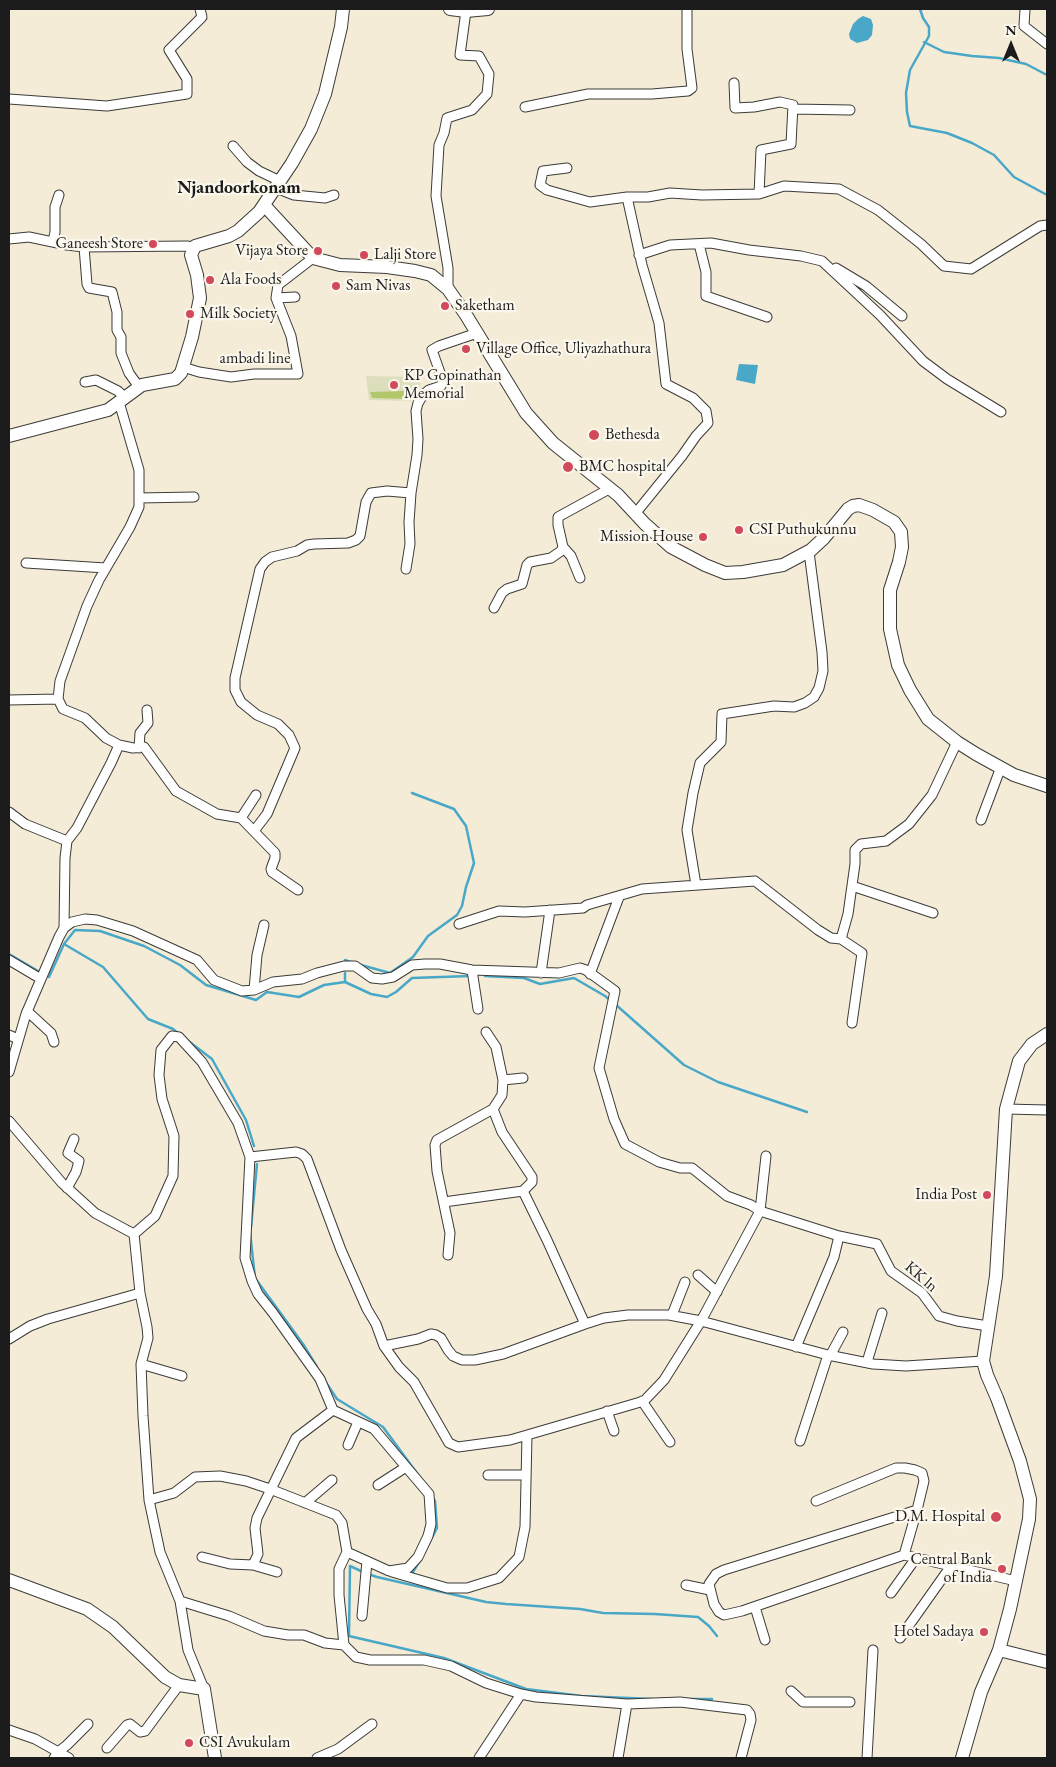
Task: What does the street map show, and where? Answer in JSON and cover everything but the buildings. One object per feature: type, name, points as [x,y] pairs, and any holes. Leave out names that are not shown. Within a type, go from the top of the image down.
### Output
[{"type":"main road","points":[[9,436],[108,410],[140,387],[176,378],[183,367],[192,337],[200,298],[198,275],[192,255],[195,246],[229,236],[238,231],[259,212],[292,163],[311,129],[325,94],[342,27],[343,9]]},
{"type":"main road","points":[[450,9],[466,11],[488,9]]},
{"type":"main road","points":[[264,205],[313,258],[340,265],[387,267],[415,271],[431,276],[448,289],[526,413],[553,443],[610,489],[671,547],[725,573],[743,572],[783,565],[809,552],[824,538],[848,509],[853,506],[859,505],[873,510],[894,522],[901,532],[902,547],[890,590],[890,629],[898,665],[910,690],[928,718],[957,742],[1001,768],[1047,786]]},
{"type":"main road","points":[[962,1758],[981,1692],[999,1650],[1029,1519],[1030,1499],[1020,1461],[983,1361],[996,1276],[1006,1109],[1019,1062],[1032,1044],[1047,1034]]},
{"type":"main road","points":[[9,1580],[87,1609],[113,1627],[164,1677],[179,1685],[204,1689],[215,1758]]},
{"type":"main road","points":[[999,1650],[1047,1662]]},
{"type":"street","points":[[9,99],[107,106],[187,94],[187,79],[169,50],[202,17],[200,9]]},
{"type":"street","points":[[525,107],[588,94],[652,94],[688,91],[692,88],[687,49],[687,9]]},
{"type":"street","points":[[1025,9],[1024,26],[1047,44]]},
{"type":"street","points":[[448,289],[448,268],[436,196],[439,145],[444,134],[447,118],[472,110],[487,94],[489,74],[479,56],[460,55],[466,11]]},
{"type":"street","points":[[734,83],[735,108],[754,107],[780,102],[793,105],[791,144],[761,150],[759,194]]},
{"type":"street","points":[[793,109],[850,110]]},
{"type":"street","points":[[233,146],[247,162],[294,195],[325,198],[334,195]]},
{"type":"street","points":[[567,168],[543,171],[540,185],[548,190],[590,202],[627,197],[648,197],[670,193],[702,195],[759,194],[784,186],[839,189],[878,210],[921,244],[944,266],[971,270],[1040,226],[1047,225]]},
{"type":"street","points":[[53,242],[55,207],[59,195]]},
{"type":"street","points":[[627,197],[639,255],[659,323],[666,384],[693,398],[706,411],[708,423],[635,514]]},
{"type":"street","points":[[9,239],[29,237],[84,247],[188,246],[194,249]]},
{"type":"street","points":[[639,255],[670,246],[712,243],[749,250],[801,256],[843,271],[866,286],[902,316]]},
{"type":"street","points":[[699,244],[706,272],[706,296],[767,317]]},
{"type":"street","points":[[84,247],[87,284],[89,288],[112,292],[117,312],[117,330],[121,337],[121,353],[129,373],[140,387]]},
{"type":"street","points":[[295,297],[276,298],[278,285],[313,258]]},
{"type":"street","points":[[822,262],[860,294],[923,361],[947,379],[1001,412]]},
{"type":"street","name":"ambadi line","points":[[183,367],[199,372],[231,377],[254,374],[298,374],[293,345],[276,298]]},
{"type":"street","points":[[406,569],[410,544],[411,493],[417,455],[416,411],[423,395],[429,390],[441,386],[443,381],[432,350],[477,333]]},
{"type":"street","points":[[85,382],[96,380],[118,391],[122,400],[139,470],[139,507],[87,606],[60,681],[58,700],[63,709],[85,718],[106,738],[119,745],[133,748],[144,747],[176,791],[217,814],[241,818],[275,853],[270,869],[272,872],[298,890]]},
{"type":"street","points":[[580,578],[571,556],[563,547],[558,518],[610,489]]},
{"type":"street","points":[[254,831],[267,814],[295,748],[289,735],[278,724],[257,715],[241,702],[235,690],[235,678],[260,569],[265,562],[272,558],[297,552],[314,544],[348,543],[356,540],[360,536],[366,502],[371,493],[387,490],[411,493]]},
{"type":"street","points":[[139,498],[194,497]]},
{"type":"street","points":[[494,608],[502,593],[507,589],[522,584],[527,565],[530,562],[558,555],[563,547]]},
{"type":"street","points":[[696,885],[687,830],[692,793],[700,762],[721,742],[722,714],[774,706],[794,707],[814,697],[819,688],[823,671],[822,652],[809,552]]},
{"type":"street","points":[[26,564],[106,568]]},
{"type":"street","points":[[9,700],[58,700]]},
{"type":"street","points":[[139,748],[140,733],[148,723],[147,710]]},
{"type":"street","points":[[841,939],[848,914],[855,864],[855,850],[861,844],[886,841],[908,824],[932,795],[957,742]]},
{"type":"street","points":[[9,1072],[27,1011],[64,928],[67,841],[77,828],[119,745]]},
{"type":"street","points":[[981,820],[1001,768]]},
{"type":"street","points":[[241,818],[256,795]]},
{"type":"street","points":[[9,812],[25,824],[67,841]]},
{"type":"street","points":[[459,924],[499,910],[526,912],[583,908],[587,905],[642,889],[755,881],[818,930],[830,938],[841,939],[862,953],[852,1023]]},
{"type":"street","points":[[852,886],[933,913]]},
{"type":"street","points":[[64,928],[72,922],[91,919],[133,931],[197,960],[214,980],[242,991],[254,990],[273,982],[302,979],[344,966],[355,966],[372,978],[382,979],[392,977],[412,965],[440,964],[472,970],[559,973],[580,968],[590,974],[619,897]]},
{"type":"street","points":[[541,972],[550,910]]},
{"type":"street","points":[[254,990],[257,955],[264,925]]},
{"type":"street","points":[[9,960],[41,979]]},
{"type":"street","points":[[472,970],[478,1009]]},
{"type":"street","name":"KK ln","points":[[590,974],[615,991],[599,1068],[614,1119],[625,1144],[660,1162],[680,1168],[692,1168],[727,1196],[751,1204],[760,1210],[839,1236],[877,1244],[891,1271],[922,1294],[939,1316],[988,1326]]},
{"type":"street","points":[[27,1011],[51,1033],[54,1042]]},
{"type":"street","points":[[448,1255],[450,1232],[437,1171],[435,1145],[437,1140],[493,1109],[502,1095],[503,1080],[496,1047],[486,1032]]},
{"type":"street","points":[[9,1035],[18,1039]]},
{"type":"street","points":[[134,1234],[155,1216],[173,1176],[174,1136],[162,1099],[159,1075],[161,1050],[172,1036],[179,1037],[202,1062],[238,1123],[250,1157],[245,1258],[252,1282],[258,1294],[324,1386],[325,1395],[333,1410],[374,1429],[429,1494],[431,1524],[428,1536],[418,1557],[408,1568],[389,1571]]},
{"type":"street","points":[[503,1080],[523,1078]]},
{"type":"street","points":[[444,1202],[523,1191],[532,1182],[532,1176],[502,1132],[493,1109]]},
{"type":"street","points":[[1006,1109],[1047,1110]]},
{"type":"street","points":[[9,1121],[67,1188],[95,1213],[134,1234]]},
{"type":"street","points":[[67,1188],[76,1172],[79,1161],[68,1153],[74,1139]]},
{"type":"street","points":[[250,1157],[296,1152],[302,1154],[307,1159],[341,1250],[367,1309],[376,1324],[384,1346],[399,1367],[414,1382],[449,1443],[458,1447],[510,1440],[642,1401],[664,1380],[701,1321],[760,1210],[766,1156]]},
{"type":"street","points":[[523,1191],[585,1324]]},
{"type":"street","points":[[134,1234],[140,1294],[148,1338],[141,1364],[149,1500],[160,1552],[180,1601],[188,1650],[204,1689]]},
{"type":"street","points":[[796,1347],[834,1257],[839,1236]]},
{"type":"street","points":[[698,1275],[717,1292]]},
{"type":"street","points":[[672,1315],[685,1282]]},
{"type":"street","points":[[9,1339],[30,1326],[74,1311],[140,1294]]},
{"type":"street","points":[[867,1362],[882,1313]]},
{"type":"street","points":[[384,1346],[418,1339],[431,1334],[441,1338],[453,1356],[462,1360],[475,1360],[503,1354],[604,1318],[628,1315],[672,1315],[829,1355],[867,1362],[906,1366],[983,1361]]},
{"type":"street","points":[[800,1441],[829,1355],[843,1332]]},
{"type":"street","points":[[141,1364],[182,1376]]},
{"type":"street","points":[[642,1401],[670,1442]]},
{"type":"street","points":[[254,1565],[258,1554],[257,1518],[270,1489],[296,1438],[333,1410]]},
{"type":"street","points":[[607,1412],[614,1431]]},
{"type":"street","points":[[348,1445],[358,1422]]},
{"type":"street","points":[[347,1552],[389,1571],[447,1588],[466,1588],[499,1578],[519,1557],[525,1527],[527,1435]]},
{"type":"street","points":[[378,1485],[406,1467]]},
{"type":"street","points":[[816,1501],[896,1468],[915,1470],[922,1474],[924,1481],[904,1555]]},
{"type":"street","points":[[488,1475],[526,1475]]},
{"type":"street","points":[[149,1500],[174,1493],[196,1477],[220,1476],[246,1481],[270,1489],[336,1515],[342,1523],[347,1552],[339,1569],[339,1595],[344,1645]]},
{"type":"street","points":[[305,1503],[332,1480]]},
{"type":"street","points":[[917,1510],[724,1570],[716,1574],[708,1584],[714,1604],[719,1612],[724,1615],[755,1607],[904,1555],[1016,1581]]},
{"type":"street","points":[[202,1557],[230,1564],[254,1565],[277,1572]]},
{"type":"street","points":[[891,1593],[916,1558]]},
{"type":"street","points":[[362,1616],[367,1561]]},
{"type":"street","points":[[900,1638],[951,1566]]},
{"type":"street","points":[[686,1586],[710,1590]]},
{"type":"street","points":[[180,1601],[229,1616],[264,1631],[288,1635],[304,1635],[325,1643],[344,1645],[356,1657],[370,1660],[424,1660],[451,1666],[486,1683],[520,1694],[627,1704],[680,1702],[747,1710],[751,1720],[741,1758]]},
{"type":"street","points":[[755,1607],[765,1640]]},
{"type":"street","points":[[867,1758],[873,1650]]},
{"type":"street","points":[[107,1748],[127,1725],[130,1724],[140,1732],[145,1731],[179,1685]]},
{"type":"street","points":[[791,1691],[803,1702],[850,1702]]},
{"type":"street","points":[[479,1758],[520,1694]]},
{"type":"street","points":[[618,1758],[627,1704]]},
{"type":"street","points":[[56,1755],[88,1724]]},
{"type":"street","points":[[317,1758],[338,1748],[372,1724]]},
{"type":"street","points":[[9,1730],[35,1739],[56,1755],[70,1758]]},
{"type":"shaded area","name":"KP Gopinathan Memorial","points":[[366,376],[421,377],[420,392],[411,393],[412,401],[369,400]]},
{"type":"green space","points":[[407,391],[408,399],[372,398],[370,392]]},
{"type":"water","points":[[863,16],[871,19],[873,25],[872,35],[868,40],[857,43],[850,39],[849,34],[853,24]]},
{"type":"water","points":[[739,364],[758,365],[755,384],[736,380]]},
{"type":"waterway","points":[[920,9],[929,27],[929,36],[910,70],[906,93],[910,126],[947,133],[972,143],[994,155],[1014,177],[1047,195]]},
{"type":"waterway","points":[[924,42],[944,52],[999,58],[1026,64],[1047,75]]},
{"type":"waterway","points":[[361,965],[390,973],[413,957],[428,936],[457,915],[462,906],[474,863],[466,826],[454,809],[412,793]]},
{"type":"waterway","points":[[49,977],[64,944],[75,930],[100,931],[144,946],[180,965],[206,985],[256,1000],[267,992],[299,997],[324,985],[345,982],[371,994],[387,997],[412,978],[470,976]]},
{"type":"waterway","points":[[64,944],[103,967],[148,1019],[173,1029],[179,1034]]},
{"type":"waterway","points":[[9,954],[38,971]]},
{"type":"waterway","points":[[345,960],[353,963]]},
{"type":"waterway","points":[[345,973],[345,982]]},
{"type":"waterway","points":[[485,976],[524,978],[540,984],[574,978],[611,1001]]},
{"type":"waterway","points":[[615,1004],[684,1065],[718,1082],[807,1112]]},
{"type":"waterway","points":[[187,1040],[212,1059],[246,1120],[254,1146]]},
{"type":"waterway","points":[[251,1227],[257,1164]]},
{"type":"waterway","points":[[250,1232],[255,1278],[303,1344],[317,1367]]},
{"type":"waterway","points":[[325,1381],[337,1399],[383,1427],[425,1484]]},
{"type":"waterway","points":[[423,1555],[437,1528],[435,1501],[432,1497]]},
{"type":"waterway","points":[[413,1572],[419,1562]]},
{"type":"waterway","points":[[363,1572],[350,1566],[349,1636],[444,1658],[526,1689],[582,1696],[653,1699]]},
{"type":"waterway","points":[[368,1574],[486,1602],[580,1609],[603,1613],[698,1617],[717,1636]]},
{"type":"waterway","points":[[691,1699],[712,1699]]},
{"type":"place","name":"Ganeesh Store","points":[[153,244]]},
{"type":"place","name":"Vijaya Store","points":[[318,251]]},
{"type":"place","name":"Lalji Store","points":[[364,255]]},
{"type":"place","name":"Ala Foods","points":[[210,280]]},
{"type":"place","name":"Sam Nivas","points":[[336,286]]},
{"type":"place","name":"Saketham","points":[[445,306]]},
{"type":"place","name":"Milk Society","points":[[190,314]]},
{"type":"place","name":"Village Office, Uliyazhathura","points":[[466,349]]},
{"type":"place","name":"KP Gopinathan Memorial","points":[[394,385]]},
{"type":"place","name":"Bethesda","points":[[594,435]]},
{"type":"place","name":"BMC hospital","points":[[568,467]]},
{"type":"place","name":"CSI Puthukunnu","points":[[739,530]]},
{"type":"place","name":"Mission House","points":[[703,537]]},
{"type":"place","name":"India Post","points":[[987,1195]]},
{"type":"place","name":"D.M. Hospital","points":[[996,1517]]},
{"type":"place","name":"Central Bank of India","points":[[1002,1569]]},
{"type":"place","name":"Hotel Sadaya","points":[[984,1632]]},
{"type":"place","name":"CSI Avukulam","points":[[189,1743]]},
{"type":"district","name":"Njandoorkonam","points":[[239,188]]}]
